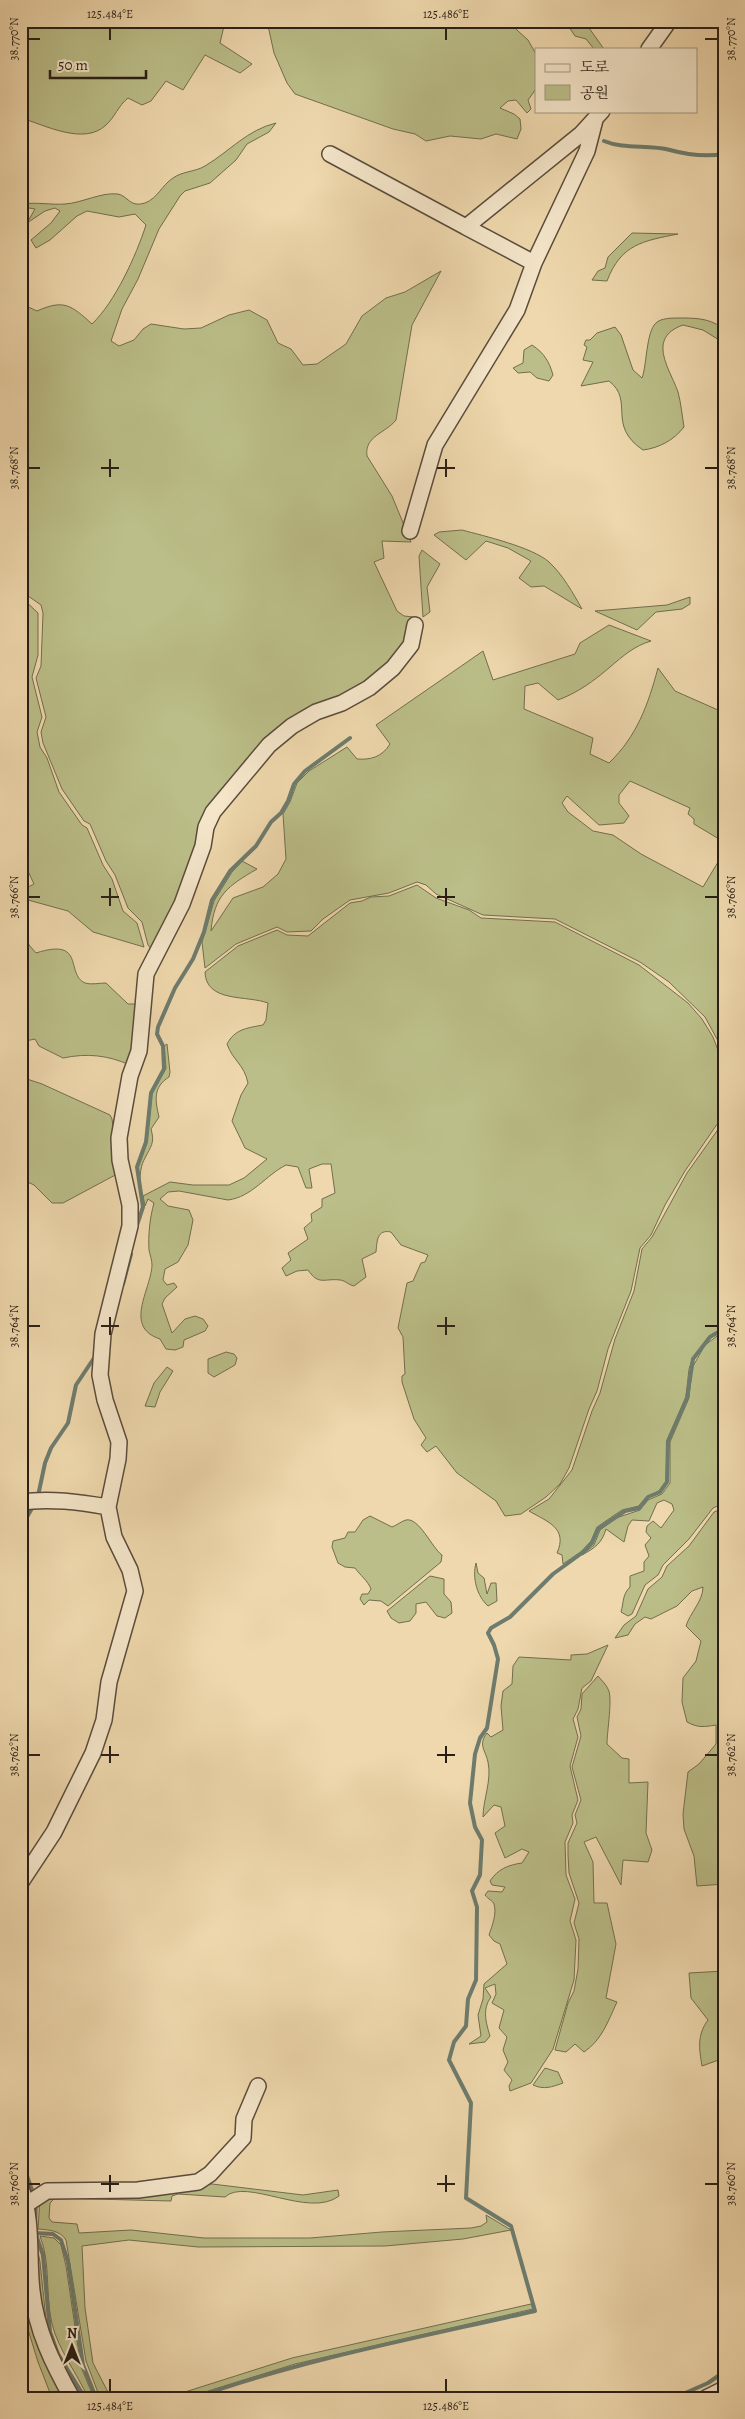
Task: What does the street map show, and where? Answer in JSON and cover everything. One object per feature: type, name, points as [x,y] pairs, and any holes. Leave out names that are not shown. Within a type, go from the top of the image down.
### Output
[{"type":"street","points":[[650,48],[669,21]]},
{"type":"street","points":[[466,227],[582,134],[598,116]]},
{"type":"street","points":[[410,531],[434,445],[517,310],[534,264],[587,151],[598,116]]},
{"type":"street","points":[[330,154],[534,264]]},
{"type":"street","points":[[21,1882],[54,1832],[93,1754],[104,1720],[109,1682],[135,1591],[130,1570],[114,1537],[108,1507],[118,1459],[119,1442],[100,1375],[100,1351],[102,1334],[130,1226],[130,1204],[120,1160],[119,1138],[130,1076],[139,1051],[146,974],[182,904],[203,846],[206,827],[213,812],[269,746],[292,726],[316,712],[342,703],[369,688],[393,668],[410,645],[415,625]]},
{"type":"street","points":[[21,1502],[36,1500],[71,1501],[108,1507]]},
{"type":"street","points":[[27,2204],[47,2192],[145,2190],[198,2182],[210,2174],[243,2138],[244,2119],[258,2086]]},
{"type":"street","points":[[21,2188],[27,2204],[34,2311],[47,2351],[72,2398]]},
{"type":"street","points":[[706,2398],[724,2389]]},
{"type":"green space","points":[[21,21],[211,21],[224,26],[220,43],[252,64],[240,73],[205,55],[183,90],[166,81],[151,101],[142,105],[128,98],[109,122],[97,131],[87,134],[64,132],[21,118]]},
{"type":"green space","points":[[267,21],[507,21],[528,40],[535,52],[535,90],[528,100],[531,109],[527,113],[516,100],[508,101],[500,108],[520,119],[521,129],[517,139],[496,134],[481,139],[450,136],[426,141],[415,134],[393,129],[295,94],[287,83],[274,53]]},
{"type":"green space","points":[[565,21],[584,21],[603,48],[593,48],[586,39],[575,36]]},
{"type":"green space","points":[[276,123],[269,132],[247,144],[236,160],[210,183],[185,191],[180,196],[159,229],[138,279],[122,309],[111,341],[119,346],[134,340],[143,329],[151,324],[184,329],[201,328],[229,315],[249,310],[267,320],[278,343],[291,349],[303,365],[317,364],[346,344],[362,316],[386,298],[405,292],[441,271],[412,325],[396,420],[372,439],[367,449],[367,456],[392,496],[411,542],[382,541],[384,558],[374,562],[397,611],[404,616],[414,617],[413,625],[391,666],[256,755],[197,853],[153,951],[148,945],[142,922],[128,908],[115,875],[106,861],[90,824],[84,821],[62,789],[43,743],[41,732],[46,717],[36,678],[41,666],[43,613],[41,605],[21,591],[21,297],[26,306],[37,311],[54,305],[67,306],[78,312],[92,324],[101,315],[117,291],[137,250],[146,225],[135,214],[119,217],[87,211],[77,216],[50,240],[36,248],[31,240],[51,223],[60,211],[55,208],[45,211],[27,223],[35,209],[29,208],[23,212],[21,208],[23,204],[65,204],[112,194],[121,195],[136,204],[145,203],[153,198],[173,178],[205,166],[247,136]]},
{"type":"green space","points":[[632,233],[678,234],[654,239],[635,246],[619,259],[607,281],[592,280],[598,271],[605,268],[608,257]]},
{"type":"green space","points":[[697,319],[714,323],[724,330],[724,343],[703,330],[683,325],[672,331],[665,338],[663,346],[664,355],[678,392],[684,427],[666,443],[643,450],[632,441],[626,431],[620,397],[609,381],[581,386],[593,362],[583,360],[587,347],[584,345],[586,340],[590,340],[597,333],[615,327],[621,335],[633,370],[642,378],[648,341],[653,327],[661,320]]},
{"type":"green space","points":[[532,345],[543,354],[550,366],[553,375],[549,381],[537,378],[530,372],[518,373],[513,368],[523,363],[524,350]]},
{"type":"green space","points":[[462,530],[507,543],[531,552],[549,562],[559,573],[582,609],[544,586],[531,587],[519,578],[531,561],[508,548],[486,541],[466,560],[434,535],[439,532]]},
{"type":"green space","points":[[422,550],[440,564],[427,587],[430,612],[423,617],[419,556]]},
{"type":"green space","points":[[21,597],[38,613],[38,655],[32,677],[42,717],[37,732],[40,747],[47,758],[59,792],[82,825],[87,828],[103,865],[112,879],[123,911],[137,923],[144,947],[93,932],[68,911],[28,900],[22,890],[34,884],[27,869],[21,868]]},
{"type":"green space","points":[[690,597],[690,604],[682,609],[656,612],[637,630],[595,611],[667,605]]},
{"type":"green space","points":[[609,625],[651,641],[629,652],[585,686],[558,700],[538,683],[525,686],[524,709],[593,738],[590,754],[609,763],[619,753],[634,731],[650,695],[658,668],[675,691],[718,710],[724,710],[724,842],[694,824],[694,819],[688,814],[690,808],[630,781],[619,795],[619,803],[629,816],[624,823],[599,825],[567,796],[562,803],[568,812],[593,831],[613,835],[641,854],[703,887],[724,852],[724,1052],[705,1017],[669,982],[640,962],[555,919],[483,915],[436,894],[426,885],[417,882],[389,893],[350,900],[323,919],[311,931],[287,932],[277,927],[236,944],[205,968],[202,942],[214,901],[232,872],[242,861],[257,869],[224,893],[215,909],[211,931],[233,898],[263,887],[278,874],[286,859],[283,814],[297,783],[309,771],[347,747],[357,759],[367,759],[380,755],[390,744],[376,725],[483,651],[493,680],[575,654],[580,643]]},
{"type":"green space","points":[[417,885],[436,898],[469,910],[481,918],[555,922],[639,965],[688,1003],[702,1019],[713,1037],[719,1053],[721,1072],[724,1073],[724,1114],[685,1171],[665,1205],[651,1235],[640,1248],[631,1291],[608,1349],[597,1391],[569,1468],[560,1484],[546,1497],[521,1514],[505,1516],[496,1501],[457,1473],[436,1446],[427,1452],[421,1445],[426,1438],[414,1419],[402,1382],[402,1376],[405,1374],[403,1337],[398,1328],[407,1283],[413,1281],[421,1263],[425,1262],[428,1255],[401,1245],[391,1232],[383,1232],[380,1234],[376,1252],[362,1259],[366,1277],[354,1286],[342,1280],[319,1280],[308,1270],[297,1271],[286,1276],[282,1268],[291,1260],[288,1253],[308,1239],[304,1228],[312,1221],[311,1214],[322,1207],[322,1199],[335,1193],[331,1164],[322,1164],[309,1169],[312,1188],[306,1188],[298,1167],[286,1165],[252,1190],[237,1198],[228,1200],[179,1191],[168,1192],[160,1199],[168,1206],[189,1210],[193,1220],[188,1245],[178,1262],[165,1269],[163,1280],[167,1285],[174,1283],[177,1287],[165,1298],[162,1304],[172,1333],[185,1319],[195,1316],[203,1319],[208,1326],[205,1331],[184,1340],[183,1347],[175,1350],[166,1349],[160,1339],[149,1333],[143,1326],[141,1317],[151,1275],[152,1265],[149,1238],[150,1220],[154,1203],[148,1199],[145,1206],[143,1196],[170,1182],[193,1185],[229,1185],[244,1178],[267,1159],[245,1148],[232,1121],[241,1095],[248,1083],[244,1071],[232,1055],[227,1044],[238,1032],[263,1025],[266,1020],[268,1003],[220,993],[212,989],[207,982],[205,972],[238,946],[277,930],[287,935],[308,936],[350,903],[371,897],[389,896]]},
{"type":"green space","points":[[21,926],[24,928],[29,945],[36,953],[52,949],[68,953],[79,978],[85,983],[106,983],[128,1004],[136,1004],[130,1065],[97,1056],[63,1058],[39,1046],[35,1039],[21,1042]]},
{"type":"green space","points":[[167,1044],[170,1072],[169,1077],[160,1085],[158,1090],[156,1100],[159,1117],[151,1129],[151,1147],[143,1163],[140,1181],[138,1167],[147,1142],[152,1093],[166,1068],[164,1046]]},
{"type":"green space","points":[[24,1078],[42,1084],[110,1115],[119,1173],[63,1203],[52,1203],[34,1185],[21,1179],[21,1080]]},
{"type":"green space","points":[[724,1121],[724,1327],[709,1336],[692,1360],[689,1369],[686,1397],[667,1441],[666,1481],[659,1491],[648,1496],[639,1506],[622,1510],[597,1527],[591,1541],[582,1551],[563,1564],[562,1555],[557,1553],[560,1544],[558,1532],[549,1523],[529,1511],[549,1499],[572,1470],[600,1393],[615,1339],[634,1291],[642,1249],[652,1237],[687,1173]]},
{"type":"green space","points":[[724,1331],[724,1503],[713,1508],[689,1539],[663,1565],[658,1575],[645,1585],[632,1614],[628,1616],[621,1612],[624,1596],[630,1587],[630,1576],[644,1571],[644,1562],[649,1556],[645,1545],[651,1538],[646,1532],[647,1526],[653,1521],[661,1528],[674,1510],[672,1504],[664,1500],[657,1503],[649,1521],[632,1520],[628,1526],[624,1542],[606,1529],[597,1545],[582,1555],[594,1545],[600,1530],[616,1518],[640,1510],[648,1500],[662,1494],[670,1483],[670,1442],[689,1398],[692,1368],[705,1345]]},
{"type":"green space","points":[[226,1352],[234,1354],[237,1358],[235,1365],[214,1377],[208,1373],[208,1359]]},
{"type":"green space","points":[[167,1367],[173,1371],[160,1392],[155,1407],[145,1406],[154,1383]]},
{"type":"green space","points":[[724,1508],[724,1884],[697,1886],[694,1856],[684,1829],[683,1814],[688,1772],[699,1764],[716,1744],[716,1725],[701,1726],[687,1722],[682,1702],[683,1678],[696,1661],[701,1641],[686,1626],[699,1602],[703,1587],[692,1591],[677,1606],[651,1619],[645,1617],[635,1624],[628,1635],[615,1638],[624,1625],[636,1616],[648,1589],[662,1577],[667,1566],[689,1546],[714,1512]]},
{"type":"green space","points":[[370,1516],[392,1527],[406,1520],[411,1520],[416,1523],[442,1555],[441,1562],[388,1606],[381,1601],[369,1600],[364,1605],[360,1599],[362,1594],[368,1594],[371,1589],[370,1586],[355,1568],[345,1567],[338,1563],[332,1547],[333,1541],[345,1538],[348,1532],[355,1532],[363,1520]]},
{"type":"green space","points":[[476,1563],[478,1573],[484,1578],[487,1594],[491,1583],[496,1583],[497,1601],[488,1606],[476,1586]]},
{"type":"green space","points":[[430,1576],[444,1579],[444,1594],[451,1602],[452,1613],[445,1618],[437,1616],[426,1602],[416,1604],[416,1613],[410,1621],[399,1623],[391,1618],[387,1611]]},
{"type":"green space","points":[[608,1645],[591,1681],[582,1688],[578,1709],[573,1719],[578,1737],[570,1766],[578,1800],[572,1815],[573,1823],[565,1842],[566,1875],[575,1899],[570,1921],[576,1940],[574,1980],[553,2049],[531,2083],[510,2091],[509,2086],[512,2080],[504,2070],[508,2062],[503,2050],[507,2037],[499,2028],[504,2010],[492,2003],[496,1994],[495,1984],[485,1988],[491,1997],[486,2006],[486,2021],[490,2036],[485,2042],[469,2044],[481,2036],[478,2015],[483,1999],[484,1984],[507,1964],[500,1944],[489,1935],[494,1920],[495,1908],[485,1895],[488,1891],[502,1892],[505,1887],[492,1885],[490,1881],[496,1873],[504,1868],[522,1863],[529,1852],[522,1849],[505,1858],[495,1833],[505,1826],[501,1807],[494,1805],[483,1817],[489,1769],[483,1741],[487,1733],[491,1737],[503,1730],[501,1706],[503,1691],[512,1684],[513,1666],[519,1657],[571,1660],[571,1655],[587,1654]]},
{"type":"green space","points":[[598,1676],[606,1685],[609,1693],[610,1706],[607,1744],[622,1758],[629,1759],[629,1783],[648,1782],[646,1833],[652,1850],[648,1862],[623,1860],[621,1885],[596,1837],[584,1842],[593,1862],[594,1903],[607,1903],[616,1944],[606,1998],[617,2002],[604,2030],[590,2047],[584,2052],[575,2044],[566,2052],[555,2050],[568,2003],[574,1991],[578,1969],[579,1939],[574,1923],[579,1903],[569,1873],[568,1843],[577,1823],[575,1815],[581,1800],[572,1767],[581,1736],[577,1717],[581,1709],[582,1694]]},
{"type":"green space","points":[[724,1971],[724,2058],[702,2066],[700,2036],[708,2020],[691,1998],[689,1973]]},
{"type":"green space","points":[[545,2068],[558,2072],[563,2083],[544,2088],[533,2085]]},
{"type":"green space","points":[[212,2184],[303,2195],[338,2190],[339,2196],[326,2202],[311,2203],[247,2192],[235,2192],[225,2197],[178,2194],[172,2196],[171,2201],[55,2198],[50,2203],[49,2218],[52,2222],[77,2224],[79,2233],[131,2230],[204,2238],[310,2238],[382,2232],[471,2228],[481,2226],[487,2222],[486,2215],[511,2230],[463,2239],[385,2246],[198,2247],[129,2240],[82,2246],[85,2308],[93,2363],[111,2398],[100,2398],[86,2361],[66,2240],[57,2232],[38,2229],[40,2198]]},
{"type":"green space","points":[[34,2203],[34,2232],[40,2262],[47,2329],[51,2344],[81,2398],[76,2398],[41,2326],[31,2233]]},
{"type":"green space","points":[[21,2235],[24,2235],[26,2269],[65,2398],[52,2398],[26,2323],[21,2287]]},
{"type":"green space","points":[[40,2236],[54,2238],[61,2245],[66,2266],[81,2367],[94,2398],[88,2398],[55,2334],[50,2313],[46,2257]]},
{"type":"green space","points":[[531,2304],[533,2309],[295,2364],[186,2398],[166,2398],[292,2358]]},
{"type":"waterway","points":[[604,141],[612,144],[662,148],[697,155],[724,154]]},
{"type":"waterway","points":[[136,1228],[143,1207],[137,1167],[146,1142],[151,1093],[164,1069],[163,1046],[157,1034],[158,1027],[175,988],[193,959],[204,932],[212,900],[230,871],[256,846],[271,822],[281,813],[294,784],[305,771],[350,738]]},
{"type":"waterway","points":[[123,1284],[131,1254]]},
{"type":"waterway","points":[[194,2398],[320,2360],[535,2311],[511,2226],[466,2198],[471,2103],[449,2060],[454,2042],[466,2026],[468,1999],[476,1980],[477,1907],[472,1891],[480,1875],[482,1840],[475,1827],[470,1803],[475,1754],[480,1738],[487,1728],[498,1659],[488,1633],[491,1628],[510,1617],[553,1574],[582,1553],[592,1543],[598,1529],[625,1511],[639,1508],[648,1497],[660,1492],[667,1482],[668,1441],[687,1398],[693,1359],[710,1337],[724,1329]]},
{"type":"waterway","points":[[38,1496],[45,1463],[51,1448],[68,1423],[76,1385],[96,1355]]},
{"type":"waterway","points":[[21,1527],[34,1505]]},
{"type":"waterway","points":[[21,2159],[33,2193]]},
{"type":"waterway","points":[[35,2225],[36,2202]]},
{"type":"waterway","points":[[35,2233],[53,2234],[61,2240],[68,2262],[83,2365],[96,2398]]},
{"type":"waterway","points":[[36,2235],[43,2255],[50,2332],[58,2354],[85,2398]]},
{"type":"waterway","points":[[674,2398],[708,2383],[724,2372]]}]
